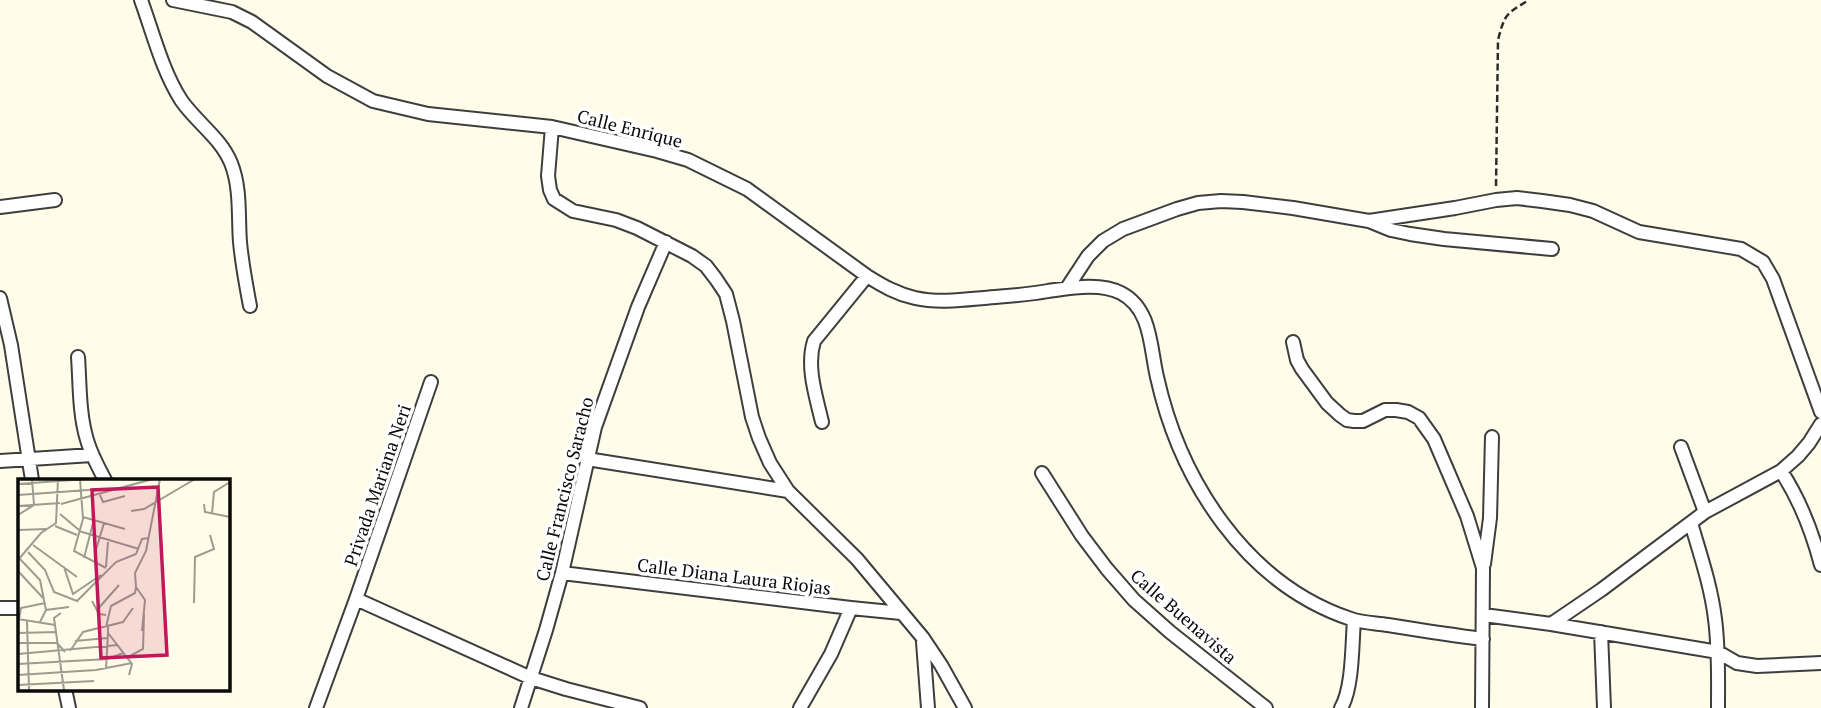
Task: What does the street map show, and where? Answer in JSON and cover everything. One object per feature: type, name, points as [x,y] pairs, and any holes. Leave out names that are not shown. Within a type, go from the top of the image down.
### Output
[{"type":"street","points":[[141,0],[161,57],[180,98],[224,149],[231,164],[238,194],[240,239],[250,306]]},
{"type":"street","name":"Calle Enrique","points":[[173,0],[232,12],[252,22],[327,76],[373,101],[428,114],[552,127],[688,160],[747,189],[867,276],[886,289],[900,294],[934,300],[1087,287],[1119,292],[1133,301],[1146,323],[1164,407],[1180,449],[1198,485],[1240,546],[1267,571],[1295,591],[1324,608],[1354,620],[1483,639]]},
{"type":"street","points":[[552,127],[548,176],[554,199],[573,211],[616,220],[636,228],[692,256],[706,266],[726,294],[752,417],[770,463],[788,491],[857,559],[923,638],[965,708]]},
{"type":"street","points":[[1369,222],[1517,198],[1570,205],[1592,211],[1639,232],[1741,249],[1755,256],[1768,268],[1821,412]]},
{"type":"street","points":[[0,207],[55,200]]},
{"type":"street","points":[[1067,288],[1088,256],[1103,241],[1123,229],[1155,216],[1198,203],[1243,202],[1293,208],[1369,222],[1410,234],[1552,249]]},
{"type":"street","name":"Calle Francisco Saracho","points":[[521,708],[562,573],[595,427],[638,307],[666,242]]},
{"type":"street","points":[[822,422],[810,361],[814,341],[867,276]]},
{"type":"street","points":[[0,298],[11,345],[32,479]]},
{"type":"street","points":[[1293,342],[1297,360],[1312,384],[1327,403],[1347,420],[1363,421],[1385,410],[1395,410],[1408,412],[1419,418],[1427,427],[1441,452],[1467,516],[1483,568]]},
{"type":"street","points":[[78,357],[83,422],[92,456],[104,479]]},
{"type":"street","name":"Privada Mariana Neri","points":[[316,708],[431,382]]},
{"type":"street","points":[[1551,624],[1705,512],[1781,471],[1798,456],[1821,424]]},
{"type":"street","points":[[1482,708],[1483,568],[1490,518],[1492,437]]},
{"type":"street","points":[[1681,447],[1705,512]]},
{"type":"street","points":[[0,461],[92,456]]},
{"type":"street","points":[[587,459],[788,491]]},
{"type":"street","points":[[1781,471],[1793,490],[1813,536],[1821,565]]},
{"type":"street","name":"Calle Buenavista","points":[[1042,473],[1082,536],[1134,600],[1266,708]]},
{"type":"street","points":[[1691,523],[1713,603],[1718,652],[1718,708]]},
{"type":"street","name":"Calle Diana Laura Riojas","points":[[562,573],[901,613]]},
{"type":"street","points":[[356,599],[531,678],[639,708]]},
{"type":"street","points":[[0,608],[18,608]]},
{"type":"street","points":[[800,708],[831,654],[851,608]]},
{"type":"street","points":[[1484,615],[1718,652],[1737,663],[1757,666],[1821,663]]},
{"type":"street","points":[[1341,708],[1348,689],[1354,620]]},
{"type":"street","points":[[1601,632],[1604,708]]},
{"type":"street","points":[[923,638],[928,708]]},
{"type":"street","points":[[65,690],[69,708]]},
{"type":"path","points":[[1496,200],[1498,40],[1504,18],[1529,0]]}]
